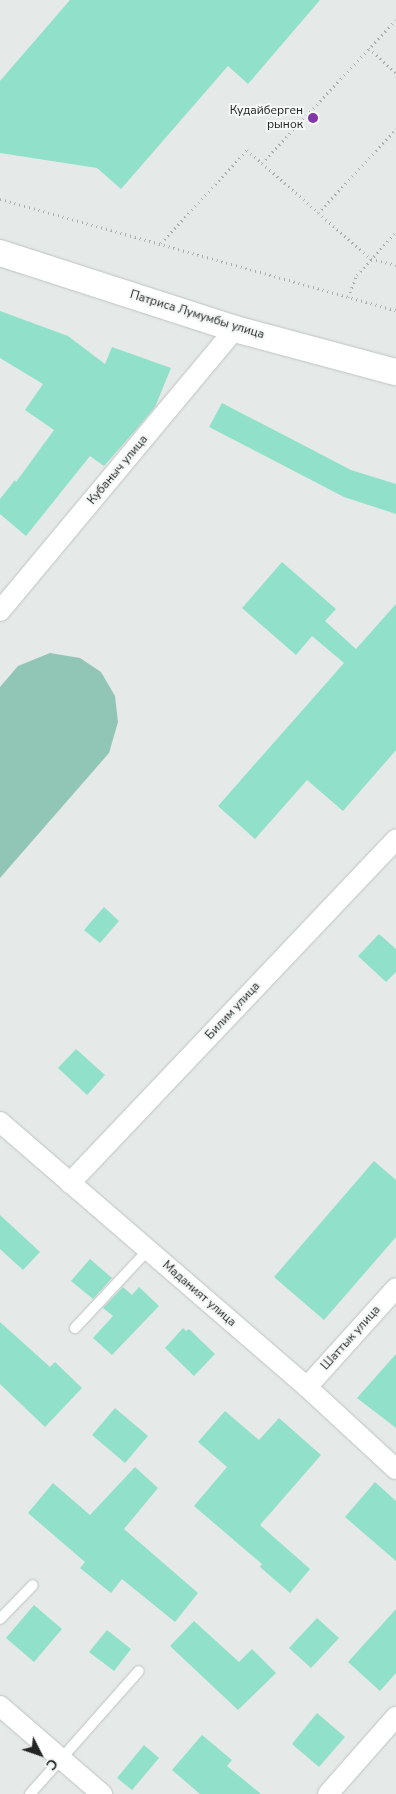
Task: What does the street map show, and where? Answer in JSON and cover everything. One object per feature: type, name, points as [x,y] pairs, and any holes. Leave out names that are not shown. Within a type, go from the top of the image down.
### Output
[{"type":"street","name":"Патриса Лумумбы улица","points":[[0,252],[235,328],[396,372]]},
{"type":"street","name":"Кубаныч улица","points":[[0,611],[235,328]]},
{"type":"street","name":"Билим улица","points":[[70,1183],[396,839]]},
{"type":"street","name":"Маданият улица","points":[[0,1122],[307,1387],[396,1469]]},
{"type":"street","name":"Шаттык улица","points":[[307,1387],[396,1288]]},
{"type":"street","points":[[0,1706],[102,1794]]},
{"type":"street","points":[[328,1794],[396,1717]]},
{"type":"lane","points":[[76,1328],[148,1250]]},
{"type":"lane","points":[[0,1619],[33,1585]]},
{"type":"lane","points":[[30,1794],[139,1671]]},
{"type":"path","points":[[262,163],[396,20]]},
{"type":"path","points":[[369,48],[396,74]]},
{"type":"path","points":[[318,212],[396,129]]},
{"type":"path","points":[[161,243],[247,150],[371,259],[396,265]]},
{"type":"path","points":[[0,199],[396,310]]},
{"type":"path","points":[[348,297],[358,275],[396,232]]},
{"type":"green space","points":[[50,653],[80,658],[101,672],[115,696],[118,722],[109,753],[0,878],[0,687],[18,666]]},
{"type":"building","points":[[70,0],[320,0],[248,84],[228,66],[121,189],[97,168],[0,153],[0,81]]},
{"type":"building","points":[[0,311],[68,336],[105,364],[112,347],[171,368],[155,407],[133,433],[104,466],[90,456],[26,536],[0,514],[0,499],[15,480],[16,482],[54,430],[25,410],[43,384],[0,358]]},
{"type":"building","points":[[222,403],[351,470],[396,484],[396,514],[344,497],[209,427]]},
{"type":"building","points":[[282,562],[336,609],[325,621],[356,649],[396,604],[396,750],[343,811],[307,780],[255,839],[218,806],[344,663],[312,636],[296,655],[242,608]]},
{"type":"building","points":[[104,907],[119,921],[100,943],[84,930]]},
{"type":"building","points":[[379,934],[396,949],[396,972],[386,982],[358,956]]},
{"type":"building","points":[[76,1049],[105,1075],[87,1095],[58,1068]]},
{"type":"building","points":[[374,1161],[396,1180],[396,1237],[324,1320],[274,1277]]},
{"type":"building","points":[[0,1215],[40,1252],[23,1270],[0,1249]]},
{"type":"building","points":[[90,1259],[112,1278],[93,1299],[71,1281]]},
{"type":"building","points":[[123,1287],[132,1295],[139,1287],[159,1306],[112,1355],[93,1338],[113,1316],[103,1308]]},
{"type":"building","points":[[0,1322],[50,1367],[55,1362],[82,1388],[45,1427],[0,1384]]},
{"type":"building","points":[[183,1328],[186,1331],[189,1329],[215,1354],[194,1376],[165,1348]]},
{"type":"building","points":[[396,1354],[396,1428],[357,1398]]},
{"type":"building","points":[[115,1408],[148,1436],[125,1463],[92,1435]]},
{"type":"building","points":[[225,1411],[259,1440],[279,1418],[321,1455],[260,1525],[310,1569],[290,1593],[260,1567],[262,1564],[194,1506],[227,1467],[198,1442]]},
{"type":"building","points":[[135,1467],[158,1488],[124,1529],[198,1593],[175,1622],[122,1579],[111,1593],[80,1568],[85,1562],[28,1513],[53,1483],[90,1515]]},
{"type":"building","points":[[375,1482],[396,1501],[396,1561],[345,1517]]},
{"type":"building","points":[[34,1605],[62,1629],[34,1662],[6,1638]]},
{"type":"building","points":[[396,1609],[396,1673],[380,1691],[348,1662]]},
{"type":"building","points":[[317,1618],[339,1638],[311,1668],[289,1648]]},
{"type":"building","points":[[194,1621],[239,1662],[252,1649],[276,1673],[238,1710],[170,1646]]},
{"type":"building","points":[[107,1630],[131,1649],[114,1671],[89,1652]]},
{"type":"building","points":[[317,1713],[345,1737],[319,1767],[292,1744]]},
{"type":"building","points":[[202,1735],[232,1760],[227,1766],[261,1794],[200,1794],[172,1770]]},
{"type":"building","points":[[144,1745],[159,1758],[132,1790],[117,1778]]},
{"type":"place","name":"Кудайберген рынок","points":[[313,118]]}]
